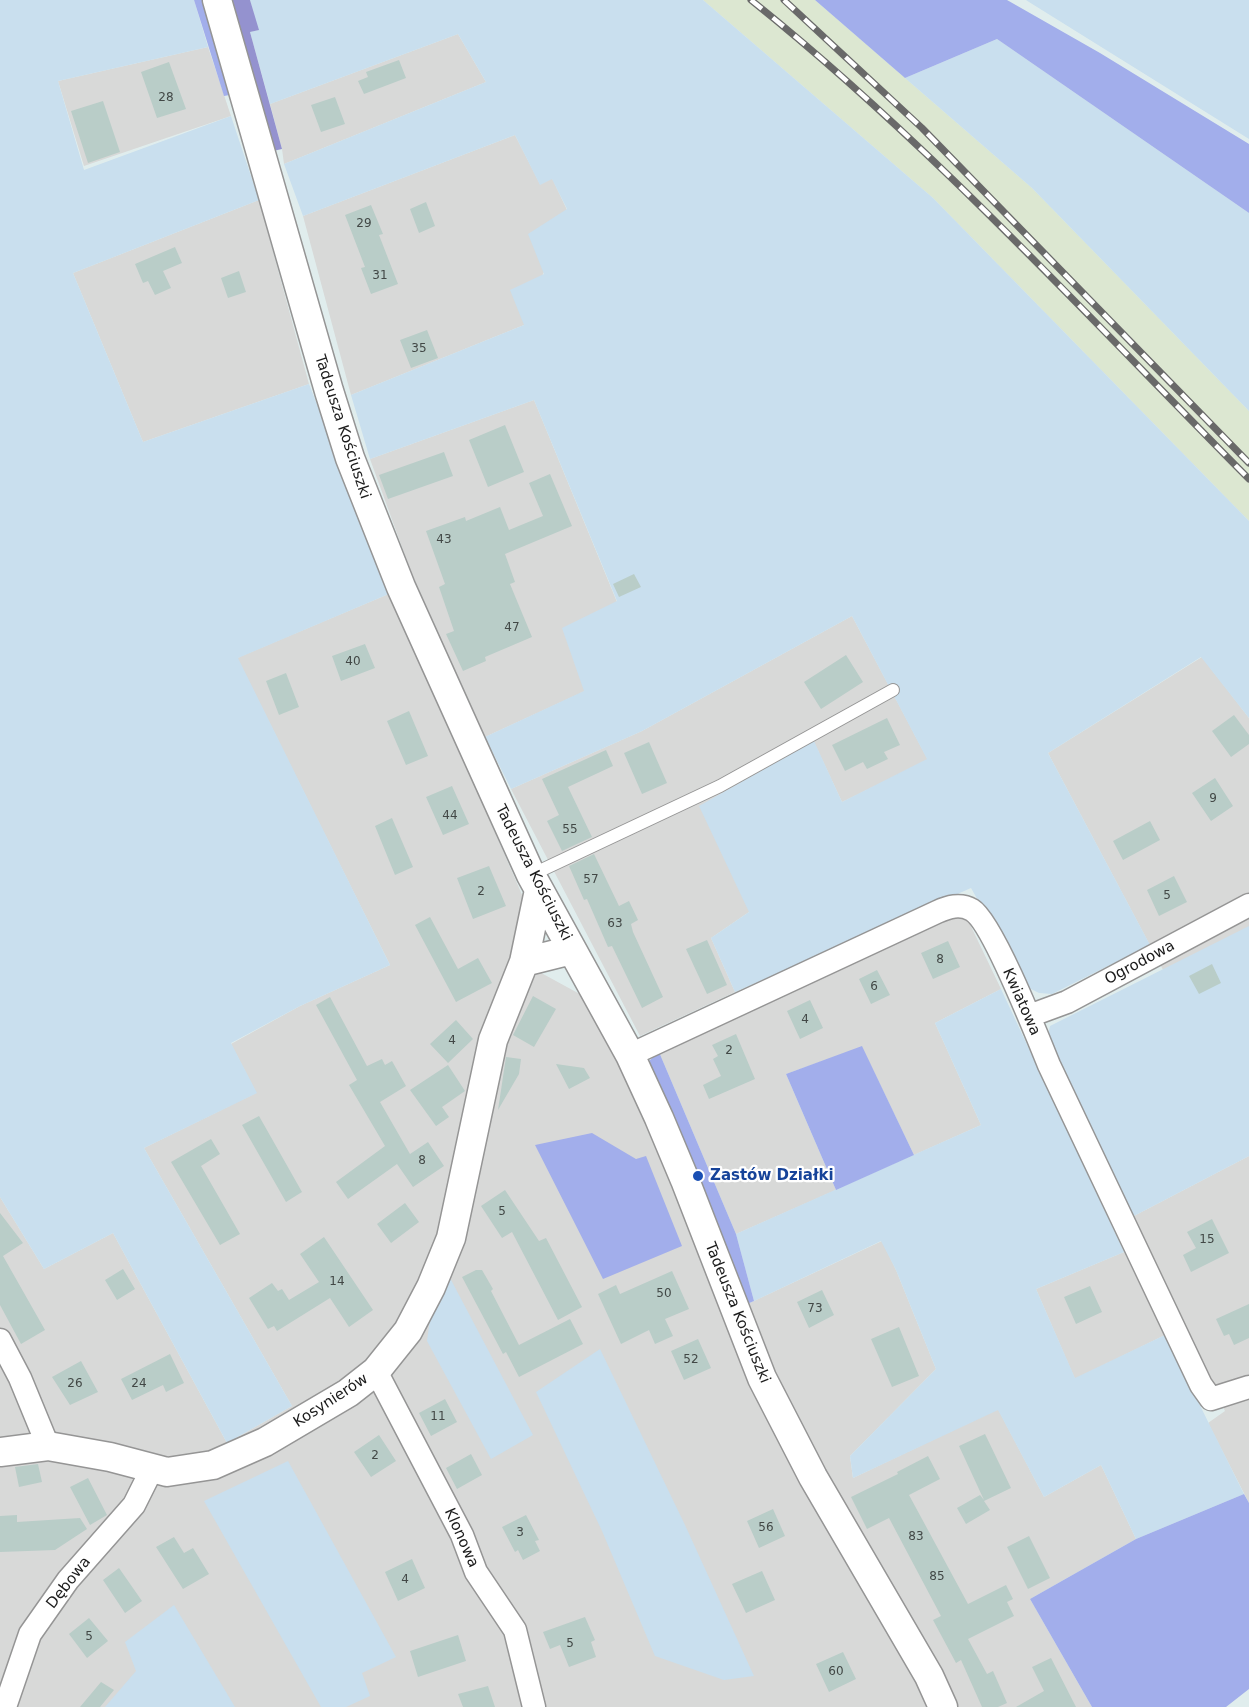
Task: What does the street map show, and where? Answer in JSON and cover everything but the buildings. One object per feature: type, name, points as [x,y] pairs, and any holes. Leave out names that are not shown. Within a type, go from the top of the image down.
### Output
[{"type":"street","name":"Tadeusza Kościuszki","points":[[217,0],[350,458],[401,587],[535,883],[630,1055],[685,1180],[762,1378],[813,1477],[929,1676],[943,1707]]},
{"type":"street","name":"Kosynierów","points":[[0,1452],[48,1446],[110,1457],[167,1472],[213,1464],[266,1442],[348,1393],[376,1371],[408,1331],[431,1287],[451,1238],[493,1040],[524,962],[535,883]]},
{"type":"street","name":"Ogrodowa","points":[[1029,1016],[1067,1002],[1249,905]]},
{"type":"street","name":"Kwiatowa","points":[[630,1055],[936,912],[954,906],[972,910],[982,920],[1029,1016],[1053,1075],[1201,1385],[1211,1399],[1249,1387]]},
{"type":"street","points":[[524,962],[572,950]]},
{"type":"street","points":[[0,1340],[20,1378],[48,1446]]},
{"type":"street","name":"Klonowa","points":[[376,1371],[462,1535],[476,1572],[515,1630],[534,1707]]},
{"type":"street","name":"Dębowa","points":[[5,1707],[30,1634],[68,1580],[134,1505],[152,1469]]},
{"type":"lane","points":[[535,883],[720,786],[893,690]]},
{"type":"shaded area","points":[[0,0],[194,0],[208,47],[58,81],[84,170],[231,116],[259,200],[73,273],[143,442],[309,384],[391,593],[238,658],[390,965],[300,1006],[231,1043],[257,1093],[144,1148],[292,1406],[227,1443],[113,1233],[44,1269],[0,1197]]},
{"type":"shaded area","points":[[194,0],[211,0],[235,94],[224,96]]},
{"type":"shaded area","points":[[228,0],[250,0],[259,30],[250,32],[282,149],[273,151]]},
{"type":"shaded area","points":[[250,0],[703,0],[933,198],[1249,521],[1249,718],[1201,657],[1048,753],[1150,945],[1052,994],[1039,993],[1027,987],[971,888],[735,992],[711,938],[749,912],[699,806],[814,741],[842,802],[927,759],[852,616],[642,731],[511,789],[485,737],[584,691],[562,628],[617,601],[534,400],[370,459],[351,395],[524,325],[510,290],[544,274],[528,234],[567,209],[552,179],[540,185],[515,135],[303,216],[284,164],[486,82],[458,34],[270,104],[250,32],[258,30]]},
{"type":"shaded area","points":[[703,0],[815,0],[1032,188],[1249,411],[1249,521],[933,198]]},
{"type":"shaded area","points":[[815,0],[1007,0],[1100,53],[1249,144],[1249,213],[997,39],[905,78]]},
{"type":"shaded area","points":[[1026,0],[1249,0],[1249,139],[1029,2]]},
{"type":"shaded area","points":[[458,34],[486,82],[284,164],[270,104]]},
{"type":"shaded area","points":[[997,39],[1249,213],[1249,411],[1032,188],[905,78]]},
{"type":"shaded area","points":[[208,47],[231,116],[84,166],[58,81]]},
{"type":"shaded area","points":[[515,135],[540,184],[552,178],[567,210],[524,325],[351,395],[303,216]]},
{"type":"shaded area","points":[[259,200],[309,384],[143,442],[73,273]]},
{"type":"shaded area","points":[[534,400],[617,602],[585,691],[485,737],[411,572],[370,459]]},
{"type":"shaded area","points":[[391,593],[523,897],[534,969],[587,998],[644,1112],[724,1315],[882,1241],[936,1369],[850,1456],[853,1478],[998,1409],[1044,1497],[1101,1465],[1136,1539],[1030,1599],[1092,1707],[0,1707],[0,1197],[44,1269],[113,1233],[227,1443],[292,1406],[144,1148],[256,1093],[231,1044],[300,1006],[390,965],[237,658]]},
{"type":"shaded area","points":[[852,616],[928,760],[842,802],[814,742],[749,912],[711,938],[735,992],[640,1036],[511,789],[642,731]]},
{"type":"shaded area","points":[[1202,657],[1249,718],[1249,1132],[1048,753]]},
{"type":"shaded area","points":[[957,915],[966,916],[1001,989],[935,1023],[981,1125],[914,1155],[862,1047],[786,1074],[836,1190],[736,1234],[659,1052]]},
{"type":"shaded area","points":[[1249,926],[1249,1156],[1130,1218],[1047,1040],[1050,1026]]},
{"type":"shaded area","points":[[1001,989],[1124,1252],[1036,1289],[1075,1378],[1165,1335],[1244,1494],[1136,1539],[1101,1465],[1044,1497],[998,1410],[853,1478],[850,1456],[936,1369],[896,1270],[881,1241],[754,1301],[736,1234],[981,1125],[935,1023]]},
{"type":"shaded area","points":[[862,1046],[914,1155],[836,1190],[786,1074]]},
{"type":"shaded area","points":[[659,1052],[736,1234],[754,1301],[747,1304],[649,1061]]},
{"type":"shaded area","points":[[592,1133],[636,1159],[646,1156],[682,1246],[603,1279],[535,1145]]},
{"type":"shaded area","points":[[1249,1156],[1249,1503],[1208,1423],[1225,1411],[1130,1218]]},
{"type":"shaded area","points":[[1124,1252],[1165,1335],[1075,1379],[1036,1289]]},
{"type":"shaded area","points":[[450,1278],[533,1435],[491,1459],[427,1341],[431,1312]]},
{"type":"shaded area","points":[[600,1349],[685,1525],[754,1676],[724,1680],[655,1656],[602,1531],[536,1392]]},
{"type":"shaded area","points":[[288,1461],[396,1657],[362,1673],[370,1696],[346,1707],[321,1707],[204,1501]]},
{"type":"shaded area","points":[[1244,1494],[1249,1503],[1249,1689],[1226,1707],[1092,1707],[1030,1599],[1136,1539]]},
{"type":"shaded area","points":[[174,1605],[235,1707],[105,1707],[136,1671],[125,1642]]},
{"type":"railway","points":[[751,0],[817,55],[945,172],[1007,232],[1249,479]]},
{"type":"railway","points":[[784,0],[922,128],[1249,463]]},
{"type":"place","name":"Zastów Działki","points":[[698,1176]]}]
